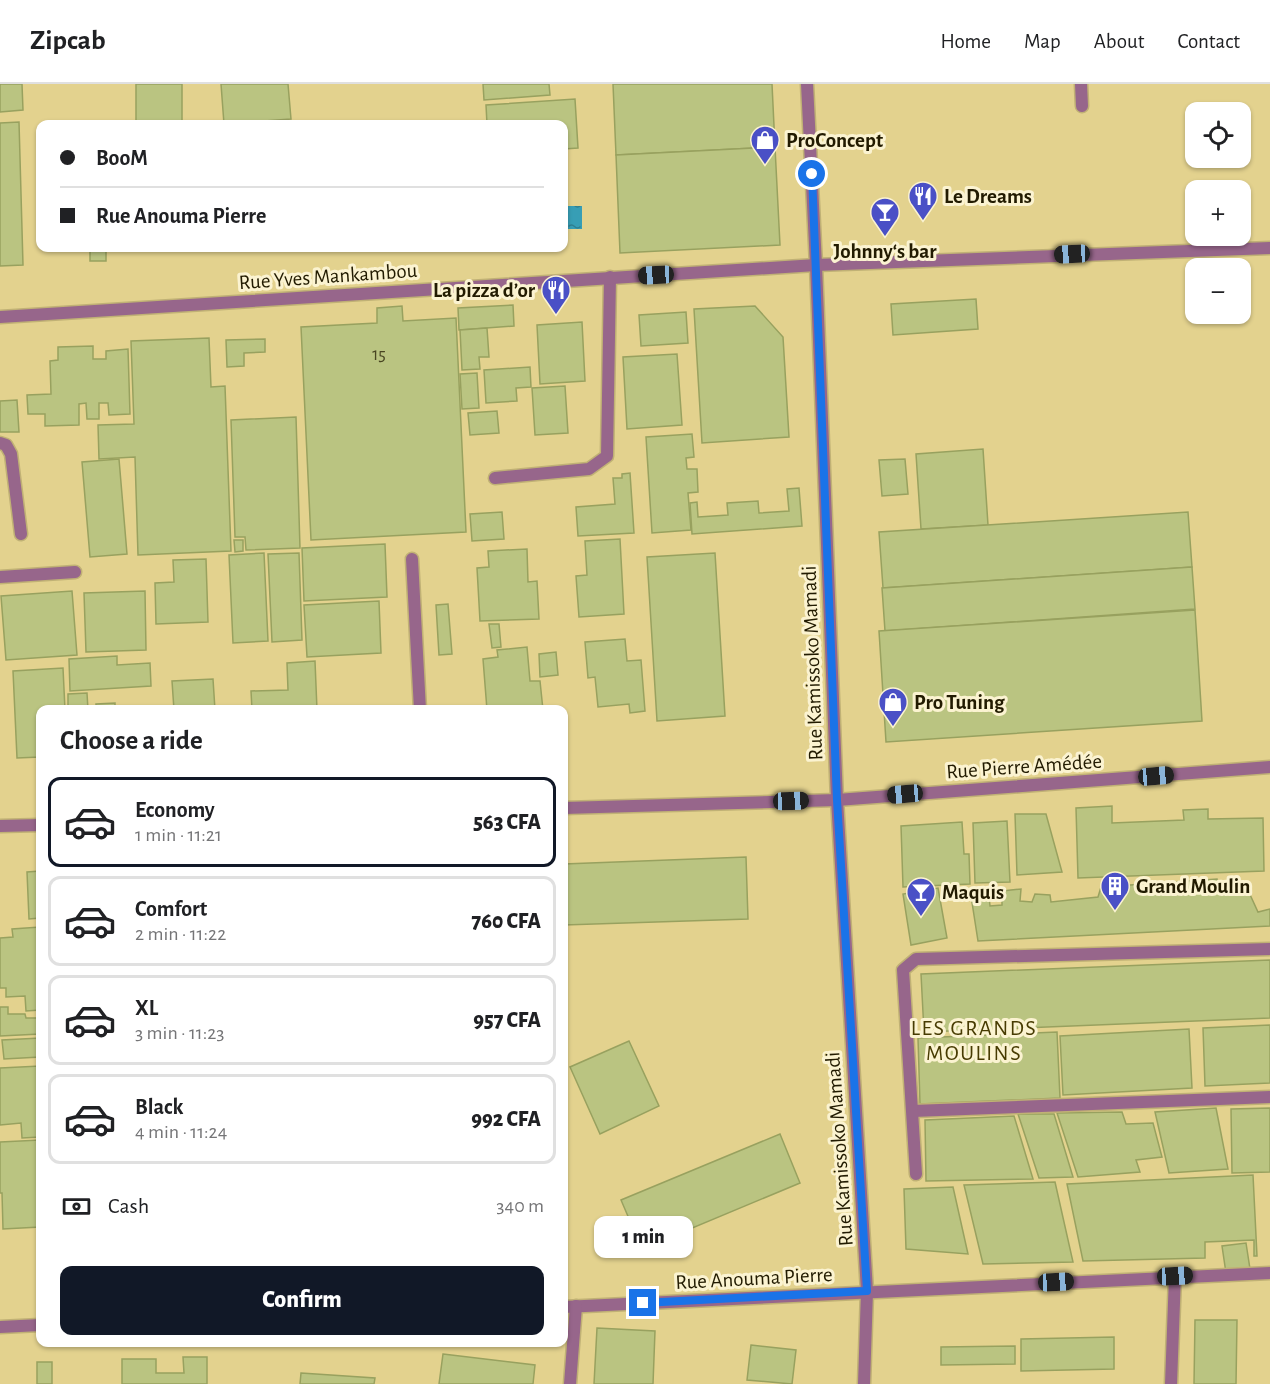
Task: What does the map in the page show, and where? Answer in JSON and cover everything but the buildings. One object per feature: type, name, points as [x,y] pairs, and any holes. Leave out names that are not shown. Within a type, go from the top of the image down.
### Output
[{"type":"street","name":"Rue Kamissoko Mamadi","points":[[807,84],[837,800],[867,1291],[864,1384]]},
{"type":"street","points":[[1082,84],[1082,106]]},
{"type":"street","name":"Rue Yves Mankambou","points":[[0,316],[816,265],[1270,248]]},
{"type":"street","points":[[495,478],[589,469],[607,456],[610,278]]},
{"type":"street","points":[[0,443],[6,445],[11,454],[21,534]]},
{"type":"street","points":[[412,559],[420,705]]},
{"type":"street","points":[[0,577],[75,572]]},
{"type":"street","name":"Rue Pierre Amédée","points":[[568,808],[837,800],[1270,767]]},
{"type":"street","points":[[0,826],[36,825]]},
{"type":"street","points":[[915,1174],[903,969],[916,958],[1270,949]]},
{"type":"street","points":[[913,1111],[1270,1097]]},
{"type":"street","name":"Rue Anouma Pierre","points":[[570,1307],[1270,1273]]},
{"type":"street","points":[[1171,1384],[1175,1276]]},
{"type":"street","points":[[570,1307],[570,1384]]},
{"type":"street","points":[[0,1327],[36,1325]]},
{"type":"water","points":[[568,206],[582,206],[582,229],[568,229]]},
{"type":"place","name":"ProConcept","points":[[765,166]]},
{"type":"place","name":"Le Dreams","points":[[923,222]]},
{"type":"place","name":"Johnny‘s bar","points":[[885,238]]},
{"type":"place","name":"La pizza d’or","points":[[556,316]]},
{"type":"place","name":"Pro Tuning","points":[[893,728]]},
{"type":"place","name":"Grand Moulin","points":[[1115,912]]},
{"type":"place","name":"Maquis","points":[[921,918]]},
{"type":"district","name":"LES GRANDS MOULINS","points":[[974,1040]]},
{"type":"route","points":[[643,1303],[867,1291],[837,800],[812,174]]}]
